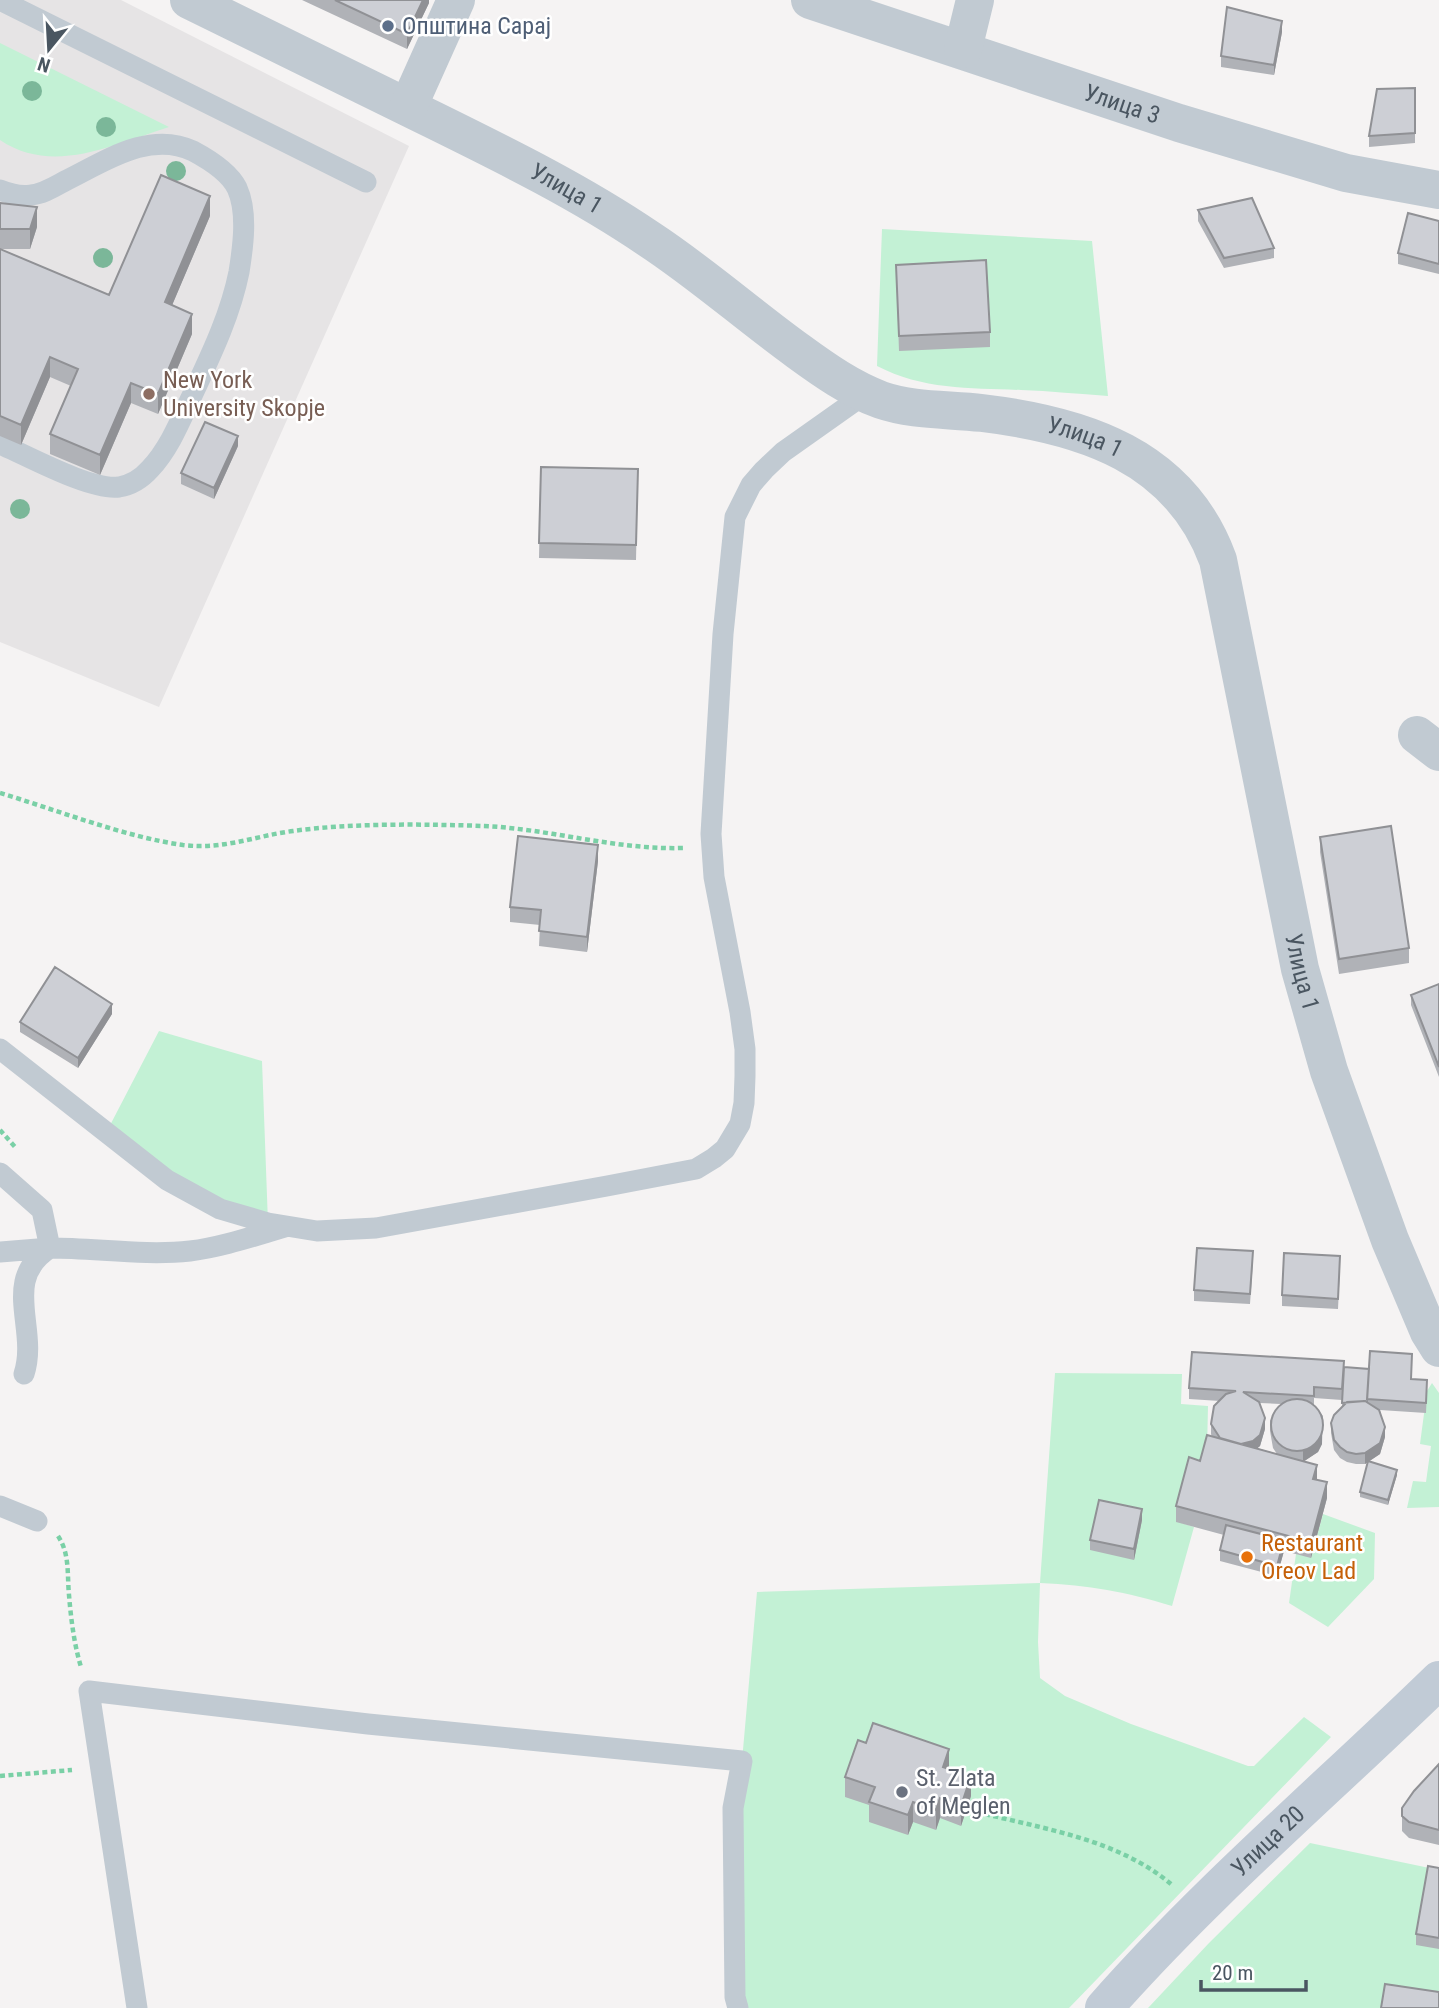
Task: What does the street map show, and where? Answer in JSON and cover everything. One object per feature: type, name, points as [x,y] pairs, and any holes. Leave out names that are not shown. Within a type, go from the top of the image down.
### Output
[{"type":"street","name":"Улица 1","points":[[189,0],[523,164],[630,227],[821,368],[865,394],[900,406],[983,413],[1059,428],[1126,451],[1167,481],[1200,522],[1218,560],[1300,969],[1329,1071],[1390,1240],[1425,1323],[1439,1348]]},
{"type":"street","points":[[408,107],[456,0]]},
{"type":"street","name":"Улица 3","points":[[810,0],[1179,123],[1346,173],[1439,190]]},
{"type":"street","points":[[963,49],[975,0]]},
{"type":"street","name":"Улица 20","points":[[1104,2008],[1196,1910],[1439,1679]]},
{"type":"lane","points":[[0,0],[366,182]]},
{"type":"lane","points":[[0,190],[20,196],[43,193],[108,159],[142,146],[172,143],[206,158],[232,181],[237,188],[241,204],[243,239],[239,273],[206,366],[165,449],[144,475],[120,487],[105,487],[84,481],[0,444]]},
{"type":"lane","points":[[0,1049],[167,1180],[220,1209],[268,1223],[317,1231],[376,1228],[669,1175],[696,1169],[714,1158],[725,1149],[740,1124],[744,1103],[745,1049],[732,962],[714,877],[712,845],[712,797],[723,634],[735,517],[751,485],[783,452],[865,394]]},
{"type":"lane","points":[[0,1173],[42,1210],[50,1248]]},
{"type":"lane","points":[[0,1252],[50,1248],[190,1251],[239,1241],[287,1226]]},
{"type":"lane","points":[[24,1374],[29,1360],[20,1296],[22,1280],[27,1267],[37,1256],[50,1248]]},
{"type":"lane","points":[[0,1506],[37,1521]]},
{"type":"lane","points":[[137,2008],[89,1691],[368,1724],[742,1761],[733,1808],[735,1997],[738,2008]]},
{"type":"path","points":[[0,793],[142,836],[184,845],[226,846],[313,829],[439,825],[530,830],[650,849],[712,845]]},
{"type":"path","points":[[37,1521],[58,1535],[66,1552],[76,1651],[89,1691]]},
{"type":"path","points":[[0,1776],[101,1767]]},
{"type":"path","points":[[977,1812],[1117,1850],[1153,1870],[1196,1910]]},
{"type":"shaded area","name":"New York University Skopje","points":[[0,0],[121,0],[409,146],[159,707],[0,642]]},
{"type":"green space","points":[[0,43],[169,127],[84,153],[41,156],[20,150],[0,140]]},
{"type":"green space","points":[[882,229],[1092,241],[1108,396],[930,384],[894,374],[877,366]]},
{"type":"green space","points":[[159,1031],[262,1061],[268,1223],[220,1209],[106,1133]]},
{"type":"green space","points":[[1055,1373],[1182,1374],[1181,1404],[1208,1406],[1207,1451],[1176,1521],[1194,1527],[1172,1606],[1107,1590],[1040,1583]]},
{"type":"green space","points":[[1432,1383],[1439,1393],[1439,1507],[1407,1508],[1413,1481],[1426,1482],[1431,1446],[1420,1444],[1427,1391]]},
{"type":"green space","points":[[1323,1514],[1375,1533],[1374,1579],[1328,1627],[1289,1603],[1296,1554],[1311,1557]]},
{"type":"green space","points":[[1040,1583],[1040,1678],[1065,1696],[1131,1724],[1248,1766],[1254,1766],[1304,1717],[1331,1737],[1069,2008],[738,2008],[742,1761],[757,1592]]},
{"type":"green space","points":[[1310,1843],[1439,1870],[1439,2008],[1148,2008],[1209,1943]]},
{"type":"building","points":[[335,0],[423,0],[407,34]]},
{"type":"building","points":[[1227,7],[1282,21],[1274,65],[1221,56]]},
{"type":"building","points":[[1415,88],[1415,133],[1369,136],[1377,89]]},
{"type":"building","points":[[161,175],[210,196],[165,302],[192,314],[158,394],[131,383],[100,455],[50,434],[78,369],[50,357],[21,425],[0,416],[0,249],[109,295]]},
{"type":"building","points":[[1252,198],[1274,248],[1224,258],[1198,210]]},
{"type":"building","points":[[0,203],[37,207],[30,229],[0,229]]},
{"type":"building","points":[[1408,213],[1439,221],[1439,264],[1398,253]]},
{"type":"building","points":[[986,260],[990,332],[899,336],[896,265]]},
{"type":"building","points":[[205,422],[238,436],[214,488],[181,473]]},
{"type":"building","points":[[541,467],[638,469],[636,545],[539,543]]},
{"type":"building","points":[[1391,826],[1409,948],[1339,959],[1320,837]]},
{"type":"building","points":[[518,836],[598,845],[587,937],[539,931],[541,910],[510,907]]},
{"type":"building","points":[[55,967],[112,1004],[78,1058],[20,1022]]},
{"type":"building","points":[[1439,984],[1439,1067],[1411,995]]},
{"type":"building","points":[[1197,1248],[1253,1251],[1250,1294],[1194,1290]]},
{"type":"building","points":[[1284,1253],[1340,1256],[1338,1299],[1282,1295]]},
{"type":"building","points":[[1370,1351],[1412,1354],[1411,1379],[1427,1380],[1426,1403],[1367,1399]]},
{"type":"building","points":[[1192,1352],[1344,1361],[1342,1389],[1314,1387],[1314,1396],[1243,1392],[1259,1402],[1265,1418],[1260,1435],[1253,1441],[1241,1444],[1220,1438],[1211,1424],[1214,1406],[1226,1394],[1236,1391],[1189,1388]]},
{"type":"building","points":[[1344,1367],[1369,1369],[1367,1402],[1342,1403]]},
{"type":"building","points":[[1297,1399],[1316,1406],[1323,1425],[1316,1444],[1297,1451],[1278,1444],[1271,1425],[1278,1406]]},
{"type":"building","points":[[1365,1401],[1379,1410],[1385,1427],[1380,1443],[1365,1453],[1347,1452],[1334,1440],[1331,1423],[1334,1415],[1347,1402]]},
{"type":"building","points":[[1207,1435],[1317,1465],[1313,1479],[1327,1482],[1311,1542],[1176,1506],[1189,1457],[1200,1461]]},
{"type":"building","points":[[1368,1461],[1397,1470],[1388,1500],[1360,1492]]},
{"type":"building","points":[[1099,1500],[1142,1509],[1134,1549],[1090,1540]]},
{"type":"building","points":[[1226,1525],[1284,1540],[1277,1566],[1220,1550]]},
{"type":"building","name":"St. Zlata of Meglen","points":[[873,1723],[949,1749],[943,1767],[971,1776],[961,1806],[940,1798],[936,1810],[913,1802],[908,1815],[869,1802],[875,1787],[845,1777],[858,1740],[866,1743]]},
{"type":"building","points":[[1439,1764],[1439,1830],[1409,1822],[1402,1816],[1402,1808]]},
{"type":"building","points":[[1428,1866],[1439,1868],[1439,1938],[1416,1934]]},
{"type":"building","points":[[1385,1984],[1439,1992],[1439,2008],[1381,2008]]},
{"type":"place","name":"Општина Сарај","points":[[388,26]]},
{"type":"place","name":"New York University Skopje","points":[[149,394]]},
{"type":"place","name":"Restaurant Oreov Lad","points":[[1247,1557]]},
{"type":"place","name":"St. Zlata of Meglen","points":[[902,1792]]}]
